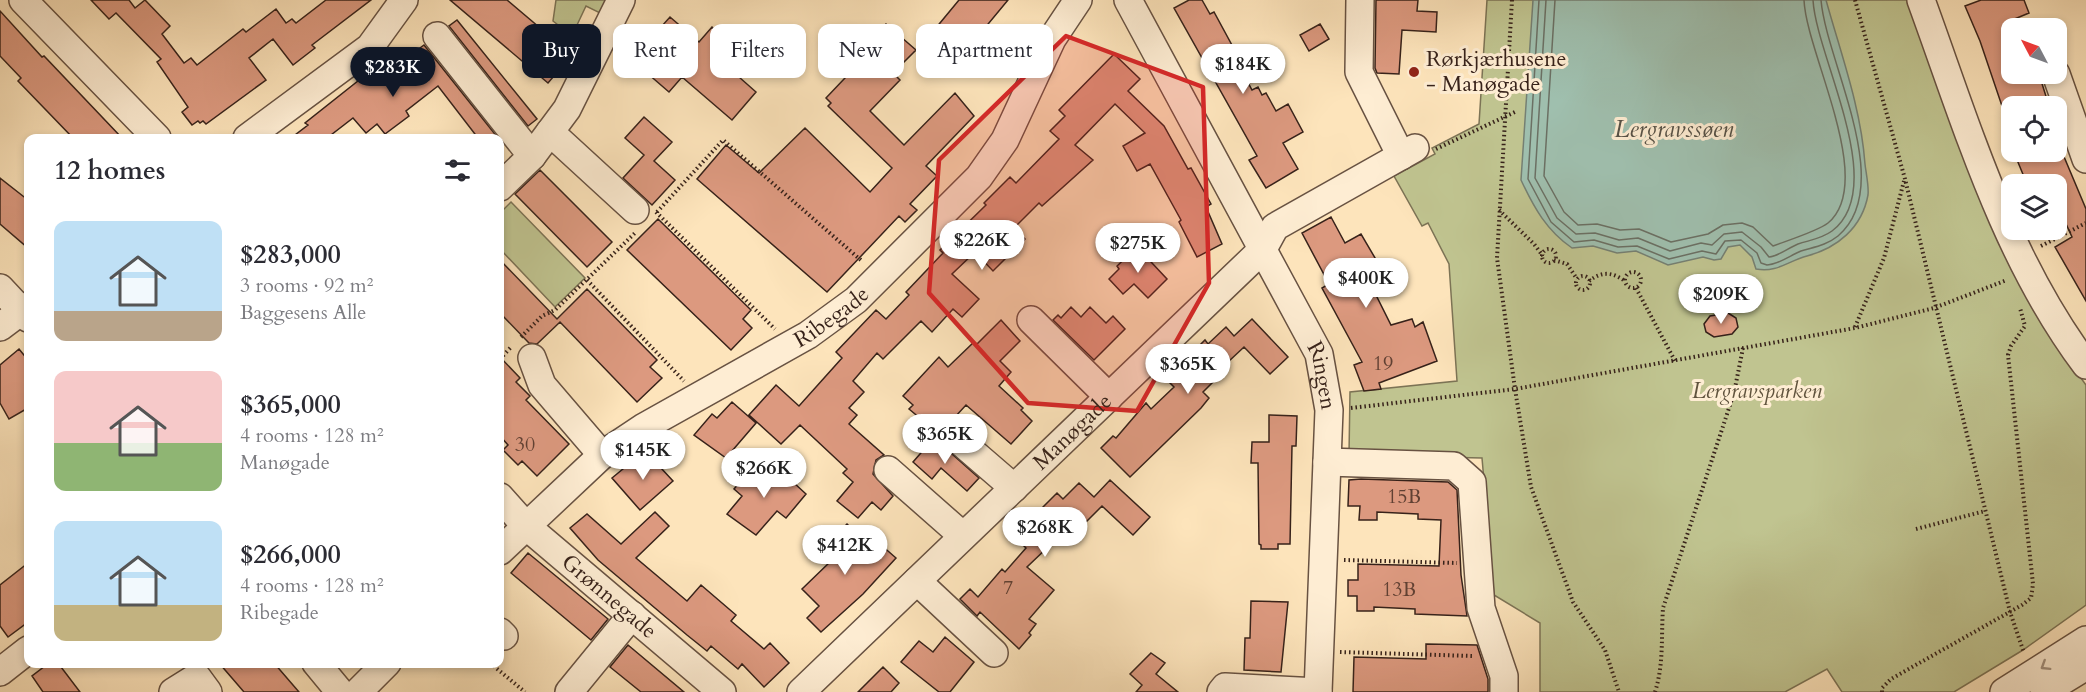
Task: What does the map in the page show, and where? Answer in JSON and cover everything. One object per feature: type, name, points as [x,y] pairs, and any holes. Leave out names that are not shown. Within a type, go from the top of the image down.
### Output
[{"type":"street","points":[[23,0],[153,134]]},
{"type":"street","points":[[252,134],[370,47],[405,0]]},
{"type":"street","points":[[504,183],[532,156],[567,109],[621,0]]},
{"type":"street","name":"Ribegade","points":[[504,547],[602,455],[644,427],[790,344],[856,300],[979,177],[1005,140],[1052,39],[1078,0]]},
{"type":"street","name":"Ringen","points":[[1128,0],[1319,354],[1329,410],[1318,692]]},
{"type":"street","points":[[1360,0],[1359,72],[1408,152]]},
{"type":"street","points":[[1921,0],[1998,213],[2019,258],[2078,338],[2086,365]]},
{"type":"street","points":[[437,36],[532,156]]},
{"type":"street","points":[[2060,84],[2086,159]]},
{"type":"street","points":[[550,132],[645,217]]},
{"type":"street","name":"Manøgade","points":[[801,692],[1263,249],[1275,227],[1408,152]]},
{"type":"street","points":[[0,288],[24,310]]},
{"type":"street","points":[[0,327],[24,313]]},
{"type":"street","points":[[1031,320],[1114,392]]},
{"type":"street","points":[[1067,336],[1114,392]]},
{"type":"street","points":[[532,358],[543,386],[602,455]]},
{"type":"street","points":[[948,431],[1014,488]]},
{"type":"street","points":[[1327,462],[1454,466],[1472,482],[1481,608],[1504,676],[1504,692]]},
{"type":"street","points":[[888,470],[963,537]]},
{"type":"street","name":"Grønnegade","points":[[504,501],[525,525],[722,692]]},
{"type":"street","points":[[917,581],[994,653]]},
{"type":"street","points":[[569,692],[632,615]]},
{"type":"street","points":[[2004,692],[2086,640]]},
{"type":"street","points":[[0,672],[24,653]]},
{"type":"street","points":[[2044,692],[2086,666]]},
{"type":"street","points":[[319,668],[340,692]]},
{"type":"street","points":[[358,692],[382,668]]},
{"type":"street","points":[[173,692],[196,677],[208,692]]},
{"type":"street","points":[[0,678],[10,692]]},
{"type":"street","points":[[1221,692],[1225,687],[1318,692]]},
{"type":"path","points":[[1512,0],[1503,118],[1497,258],[1515,389],[1531,487],[1574,602],[1605,650],[1619,692]]},
{"type":"path","points":[[1855,0],[1905,179],[1934,308],[2010,612],[2026,662]]},
{"type":"path","points":[[1408,152],[1432,152],[1517,111]]},
{"type":"path","points":[[504,355],[542,316],[555,310],[587,280],[645,217],[723,140],[880,276]]},
{"type":"path","points":[[1855,328],[1884,258],[1905,179]]},
{"type":"path","points":[[1499,210],[1547,262],[1567,264],[1577,279],[1576,285],[1581,289],[1588,287],[1589,281],[1598,275],[1609,273],[1626,282],[1629,287],[1636,288]]},
{"type":"path","points":[[645,217],[790,344]]},
{"type":"path","points":[[2019,258],[2086,223]]},
{"type":"path","points":[[1543,256],[1545,251],[1552,250],[1556,255],[1554,261]]},
{"type":"path","points":[[1626,282],[1628,274],[1638,273],[1641,282],[1636,288]]},
{"type":"path","points":[[1577,279],[1585,276],[1589,281]]},
{"type":"path","points":[[1329,410],[1515,389],[1675,361],[1855,328],[1934,308],[2011,278],[2014,288]]},
{"type":"path","points":[[587,280],[698,396]]},
{"type":"path","points":[[1636,288],[1675,361]]},
{"type":"path","points":[[1882,692],[1882,688],[1891,679],[2031,598],[2033,584],[2008,355],[2011,346],[2025,326],[2017,297]]},
{"type":"path","points":[[1655,692],[1662,668],[1660,643],[1663,608],[1734,393],[1743,348]]},
{"type":"path","points":[[1916,529],[1985,511]]},
{"type":"path","points":[[1323,559],[1478,564]]},
{"type":"path","points":[[1319,652],[1498,657]]},
{"type":"path","points":[[496,668],[525,692]]},
{"type":"highlighted area","points":[[1066,36],[1203,87],[1209,283],[1137,411],[1028,403],[929,293],[939,160]]},
{"type":"green space","points":[[556,0],[605,0],[602,14],[586,6],[577,24],[557,24],[553,21]]},
{"type":"green space","name":"Lergravsparken","points":[[1487,0],[1909,0],[1979,197],[2012,270],[2042,324],[2086,385],[2086,605],[2023,650],[1954,692],[1842,692],[1827,669],[1785,692],[1540,692],[1540,623],[1494,595],[1482,458],[1349,455],[1350,392],[1457,381],[1449,264],[1428,223],[1422,226],[1394,176],[1435,154],[1432,148],[1479,124]]},
{"type":"green space","points":[[511,202],[585,278],[555,307],[504,253],[504,209]]},
{"type":"water","name":"Lergravssøen","points":[[1533,0],[1826,0],[1850,81],[1863,143],[1868,195],[1865,207],[1854,227],[1828,248],[1782,266],[1763,270],[1756,269],[1752,257],[1740,245],[1728,247],[1721,259],[1703,257],[1668,265],[1636,251],[1617,253],[1593,246],[1572,248],[1555,234],[1542,218],[1521,180]]},
{"type":"building","points":[[91,0],[129,0],[135,8],[145,0],[170,26],[162,34],[184,63],[191,58],[197,65],[243,29],[246,32],[276,9],[286,23],[292,19],[296,23],[326,0],[371,0],[312,45],[315,48],[293,65],[273,39],[249,58],[266,80],[206,124],[198,121],[192,125],[182,112],[188,107],[157,62],[161,59],[116,13],[109,19]]},
{"type":"building","points":[[450,0],[507,0],[535,24],[522,24],[522,61]]},
{"type":"building","points":[[959,0],[1008,0],[988,24],[939,24]]},
{"type":"building","points":[[1189,0],[1202,0],[1210,14],[1214,12],[1240,60],[1237,62],[1252,90],[1258,87],[1262,95],[1266,93],[1276,111],[1288,104],[1303,132],[1283,143],[1298,169],[1266,188],[1249,160],[1257,156],[1174,8]]},
{"type":"building","points":[[1376,0],[1418,0],[1417,11],[1437,12],[1436,32],[1402,30],[1399,74],[1377,73],[1375,68]]},
{"type":"building","points":[[1981,0],[2024,0],[2029,13],[2017,18],[2001,18],[2001,84],[2042,84],[2046,96],[2001,96],[2001,103],[1980,41],[1965,6]]},
{"type":"building","points":[[0,11],[118,134],[69,134],[18,81],[21,78],[0,56]]},
{"type":"building","points":[[670,17],[678,24],[664,24]]},
{"type":"building","points":[[457,20],[537,119],[528,126],[449,26]]},
{"type":"building","points":[[1320,24],[1329,39],[1309,51],[1300,35]]},
{"type":"building","points":[[710,29],[710,78],[740,78],[756,92],[732,120],[683,78],[698,78],[698,41]]},
{"type":"building","points":[[904,40],[916,50],[904,62]]},
{"type":"building","points":[[424,45],[495,134],[475,134],[438,86],[406,111],[409,116],[385,134],[377,124],[366,133],[353,118],[332,134],[296,134],[308,125],[305,123],[397,50],[404,60]]},
{"type":"building","points":[[1114,54],[1140,79],[1128,91],[1164,126],[1188,169],[1191,168],[1211,204],[1206,207],[1222,244],[1197,257],[1179,222],[1181,220],[1150,164],[1137,171],[1123,146],[1145,133],[1115,104],[1075,145],[1093,160],[1042,206],[1039,203],[1014,228],[1025,239],[993,271],[975,252],[952,274],[979,299],[962,317],[953,309],[932,332],[921,321],[883,359],[877,353],[853,381],[864,392],[849,408],[857,415],[849,424],[884,455],[876,460],[873,474],[893,496],[881,510],[872,502],[858,518],[837,501],[853,482],[843,473],[847,469],[800,425],[781,444],[749,415],[776,385],[799,406],[842,358],[836,352],[876,310],[886,319],[909,295],[906,292],[943,253],[940,250],[986,205],[984,203],[1010,177],[1016,183],[1059,139],[1050,131],[1065,116],[1059,110]]},
{"type":"building","points":[[542,78],[552,78],[548,83]]},
{"type":"building","points":[[653,78],[681,78],[669,92]]},
{"type":"building","points":[[845,78],[898,78],[900,80],[870,111],[904,145],[955,93],[974,116],[926,166],[937,176],[910,204],[917,210],[905,222],[899,216],[827,292],[697,179],[726,145],[759,173],[805,128],[870,192],[892,168],[828,106],[831,103],[826,98]]},
{"type":"building","points":[[644,117],[672,142],[654,161],[675,180],[652,205],[623,178],[644,155],[625,138]]},
{"type":"building","points":[[2018,162],[2066,162],[2086,209],[2086,301],[2055,247],[2072,237],[2067,226],[2067,174],[2023,174]]},
{"type":"building","points":[[540,170],[612,242],[587,267],[515,194]]},
{"type":"building","points":[[0,178],[24,197],[24,245],[0,224]]},
{"type":"building","points":[[1331,217],[1345,243],[1361,234],[1378,263],[1372,266],[1381,282],[1372,287],[1391,325],[1412,319],[1415,327],[1423,322],[1437,361],[1379,383],[1381,389],[1364,391],[1354,365],[1362,362],[1322,288],[1329,284],[1302,233]]},
{"type":"building","points":[[658,219],[751,310],[743,319],[752,328],[731,350],[627,250]]},
{"type":"building","points":[[1137,247],[1167,279],[1148,298],[1134,284],[1123,294],[1109,279],[1119,269],[1117,266]]},
{"type":"building","points":[[504,264],[557,319],[587,289],[657,360],[650,367],[662,378],[637,402],[560,322],[537,344],[529,343],[504,317]]},
{"type":"building","points":[[1071,307],[1081,317],[1090,307],[1106,323],[1113,316],[1125,329],[1094,360],[1053,320],[1058,315],[1061,318]]},
{"type":"building","points":[[1728,313],[1736,318],[1738,327],[1732,334],[1714,337],[1706,332],[1704,324],[1710,316]]},
{"type":"building","points":[[1252,319],[1288,357],[1270,374],[1244,347],[1211,378],[1214,381],[1203,392],[1209,398],[1201,408],[1130,477],[1101,448],[1113,436],[1116,438],[1146,403],[1151,409],[1174,387],[1169,382],[1197,355],[1194,351],[1205,340],[1208,344],[1226,327],[1234,336]]},
{"type":"building","points":[[1001,320],[1020,341],[1000,361],[1011,372],[999,386],[1023,408],[1021,410],[1032,421],[1011,444],[966,405],[955,417],[943,416],[937,420],[933,429],[909,409],[913,405],[903,396],[939,357],[948,367],[974,342],[977,344]]},
{"type":"building","points":[[19,349],[24,355],[24,410],[9,419],[0,403],[0,365]]},
{"type":"building","points":[[504,361],[520,378],[516,382],[530,396],[526,400],[569,444],[537,476],[522,461],[518,465],[504,451],[508,445],[504,440]]},
{"type":"building","points":[[732,402],[756,423],[726,458],[694,435],[712,414],[717,418]]},
{"type":"building","points":[[1269,415],[1297,416],[1296,446],[1292,446],[1290,544],[1278,544],[1278,549],[1261,549],[1259,544],[1258,463],[1251,463],[1252,442],[1269,442]]},
{"type":"building","points":[[934,438],[979,478],[967,491],[941,468],[932,479],[913,462]]},
{"type":"building","points":[[648,454],[673,481],[640,510],[612,478],[629,464],[633,468]]},
{"type":"building","points":[[754,466],[771,481],[781,471],[806,494],[786,518],[777,511],[756,535],[727,514],[742,496],[734,489]]},
{"type":"building","points":[[1110,480],[1150,517],[1133,535],[1102,506],[1076,532],[1070,526],[1027,567],[1054,590],[1029,619],[1036,624],[1029,633],[1031,635],[1019,649],[980,612],[977,616],[960,599],[970,589],[978,597],[1002,569],[1005,572],[1026,548],[1019,541],[1030,530],[1025,525],[1057,493],[1063,499],[1079,483],[1094,497]]},
{"type":"building","points":[[1349,480],[1448,482],[1457,490],[1461,575],[1467,616],[1415,614],[1415,609],[1374,607],[1374,611],[1357,611],[1357,596],[1348,596],[1348,580],[1358,580],[1358,564],[1439,566],[1441,520],[1418,519],[1418,514],[1377,512],[1377,520],[1359,520],[1360,506],[1348,506]]},
{"type":"building","points":[[655,512],[669,526],[636,558],[687,601],[701,585],[736,615],[731,621],[764,649],[770,643],[789,663],[764,687],[742,664],[738,669],[711,646],[707,651],[687,635],[598,560],[570,528],[587,514],[621,544]]},
{"type":"building","points":[[847,524],[874,551],[881,545],[896,558],[863,594],[821,632],[807,618],[819,606],[802,589],[832,560],[822,549]]},
{"type":"building","points":[[528,553],[608,619],[591,640],[511,573]]},
{"type":"building","points":[[24,566],[24,625],[8,637],[0,626],[0,585]]},
{"type":"building","points":[[1251,601],[1288,602],[1281,672],[1244,670],[1245,638],[1250,638]]},
{"type":"building","points":[[945,637],[974,662],[950,692],[939,692],[901,662],[919,641],[933,652]]},
{"type":"building","points":[[1426,644],[1477,645],[1488,679],[1488,692],[1353,692],[1354,657],[1426,659]]},
{"type":"building","points":[[628,645],[684,692],[641,692],[610,667]]},
{"type":"building","points":[[1151,653],[1165,663],[1156,674],[1178,692],[1136,692],[1142,685],[1130,674]]},
{"type":"building","points":[[883,667],[899,683],[891,692],[858,692]]},
{"type":"building","points":[[42,668],[62,668],[80,692],[43,692],[32,676]]},
{"type":"building","points":[[223,668],[278,668],[299,692],[244,692]]},
{"type":"place","name":"Rørkjærhusene - Manøgade","points":[[1414,72]]}]
